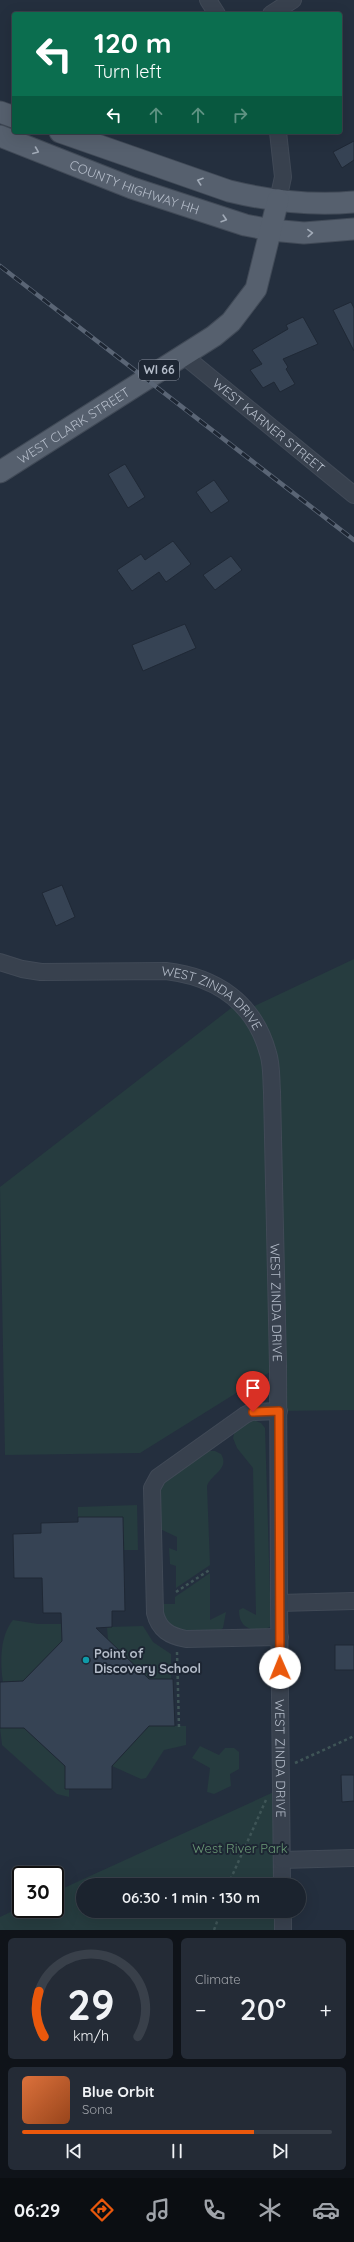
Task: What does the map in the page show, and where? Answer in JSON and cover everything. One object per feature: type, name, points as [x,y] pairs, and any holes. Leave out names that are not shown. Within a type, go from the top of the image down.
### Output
[{"type":"main road","points":[[0,112],[12,116]]},
{"type":"main road","name":"COUNTY HIGHWAY HH","points":[[66,134],[229,191],[278,200]]},
{"type":"main road","name":"COUNTY HIGHWAY HH","points":[[0,136],[132,188],[223,219],[271,230]]},
{"type":"main road","points":[[278,200],[309,204],[354,202]]},
{"type":"main road","name":"WEST CLARK STREET","points":[[0,472],[184,355],[231,322],[245,306],[256,289],[278,200]]},
{"type":"main road","points":[[271,230],[304,233],[354,229]]},
{"type":"street","points":[[208,0],[216,12]]},
{"type":"street","points":[[274,12],[293,0]]},
{"type":"street","points":[[278,134],[283,177],[278,200]]},
{"type":"street","name":"WEST KARNER STREET","points":[[184,355],[354,495]]},
{"type":"street","name":"WEST ZINDA DRIVE","points":[[0,962],[22,970],[41,972],[166,971],[186,973],[205,979],[223,989],[239,1002],[252,1017],[262,1035],[268,1054],[271,1070],[279,1411],[279,1603],[282,1878]]},
{"type":"street","points":[[279,1411],[251,1412],[245,1415],[158,1477],[152,1488],[155,1613],[157,1621],[164,1630],[173,1636],[186,1639],[280,1637]]},
{"type":"street","points":[[279,1603],[354,1601]]},
{"type":"street","points":[[282,1860],[354,1858]]},
{"type":"street","points":[[283,1918],[283,1930]]},
{"type":"path","points":[[176,1592],[211,1569]]},
{"type":"path","points":[[177,1651],[179,1728]]},
{"type":"path","points":[[291,1765],[354,1736]]},
{"type":"path","points":[[231,1878],[262,1806]]},
{"type":"path","points":[[214,1930],[218,1918]]},
{"type":"green space","points":[[354,959],[354,1410],[279,1411],[278,1367],[140,1453],[5,1455],[0,1187],[239,1002],[246,1010]]},
{"type":"green space","points":[[251,1419],[261,1423],[265,1428],[271,1626],[263,1631],[249,1628],[243,1624],[239,1616],[239,1610],[243,1608],[256,1615],[253,1468],[237,1448],[233,1438],[235,1430]]},
{"type":"green space","points":[[209,1451],[215,1451],[221,1454],[223,1459],[222,1468],[207,1486],[210,1565],[176,1588],[176,1566],[170,1564],[169,1548],[177,1551],[177,1537],[160,1529],[159,1490],[162,1483]]},
{"type":"green space","points":[[137,1505],[138,1550],[123,1550],[123,1517],[78,1517],[78,1507]]},
{"type":"green space","points":[[210,1573],[210,1620],[226,1612],[223,1628],[219,1631],[176,1631],[163,1617],[162,1604],[175,1604],[175,1597]]},
{"type":"green space","points":[[13,1620],[38,1624],[62,1624],[62,1641],[23,1681],[3,1682],[1,1657],[3,1641]]},
{"type":"green space","points":[[143,1626],[153,1642],[171,1654],[171,1679],[149,1679],[108,1640],[107,1627]]},
{"type":"green space","points":[[149,1726],[186,1726],[186,1745],[164,1750],[146,1778],[141,1779],[112,1766]]},
{"type":"green space","points":[[0,1728],[24,1728],[65,1766],[65,1789],[69,1789],[69,1797],[57,1794],[2,1745]]},
{"type":"green space","points":[[200,1746],[219,1755],[225,1748],[234,1748],[239,1752],[239,1769],[230,1774],[231,1786],[214,1794],[207,1792],[210,1768],[192,1758]]},
{"type":"green space","name":"West River Park","points":[[276,1791],[280,1878],[86,1878]]},
{"type":"green space","name":"West River Park","points":[[76,1882],[76,1918],[281,1918],[282,1930],[0,1930],[0,1917],[12,1911],[12,1918],[64,1918],[64,1888]]},
{"type":"building","points":[[354,141],[354,160],[342,168],[333,152]]},
{"type":"building","points":[[351,302],[354,308],[354,351],[333,310]]},
{"type":"building","points":[[303,317],[318,344],[283,359],[288,367],[286,369],[295,384],[280,392],[274,382],[263,388],[250,370],[262,364],[252,350],[288,329],[286,325]]},
{"type":"building","points":[[125,464],[145,497],[128,508],[108,474]]},
{"type":"building","points":[[214,480],[229,501],[211,513],[196,492]]},
{"type":"building","points":[[173,541],[191,564],[166,582],[159,572],[132,591],[117,570],[141,554],[145,560]]},
{"type":"building","points":[[231,556],[242,570],[215,590],[203,575]]},
{"type":"building","points":[[185,624],[196,648],[143,671],[132,645]]},
{"type":"building","points":[[62,885],[75,917],[56,926],[42,893]]},
{"type":"building","name":"Point of Discovery School","points":[[78,1517],[123,1517],[125,1611],[112,1611],[112,1627],[96,1628],[149,1679],[173,1679],[175,1726],[149,1726],[112,1766],[112,1789],[65,1789],[65,1766],[24,1728],[0,1728],[0,1682],[23,1681],[62,1641],[61,1613],[43,1613],[42,1578],[14,1578],[13,1534],[41,1533],[41,1523],[78,1522]]},
{"type":"building","points":[[335,1645],[354,1645],[354,1670],[335,1670]]},
{"type":"building","points":[[341,1775],[354,1775],[354,1801],[342,1802]]},
{"type":"railway","points":[[0,266],[354,540]]},
{"type":"place","name":"Point of Discovery School","points":[[86,1660]]},
{"type":"route","points":[[253,1412],[279,1411],[280,1668]]}]
